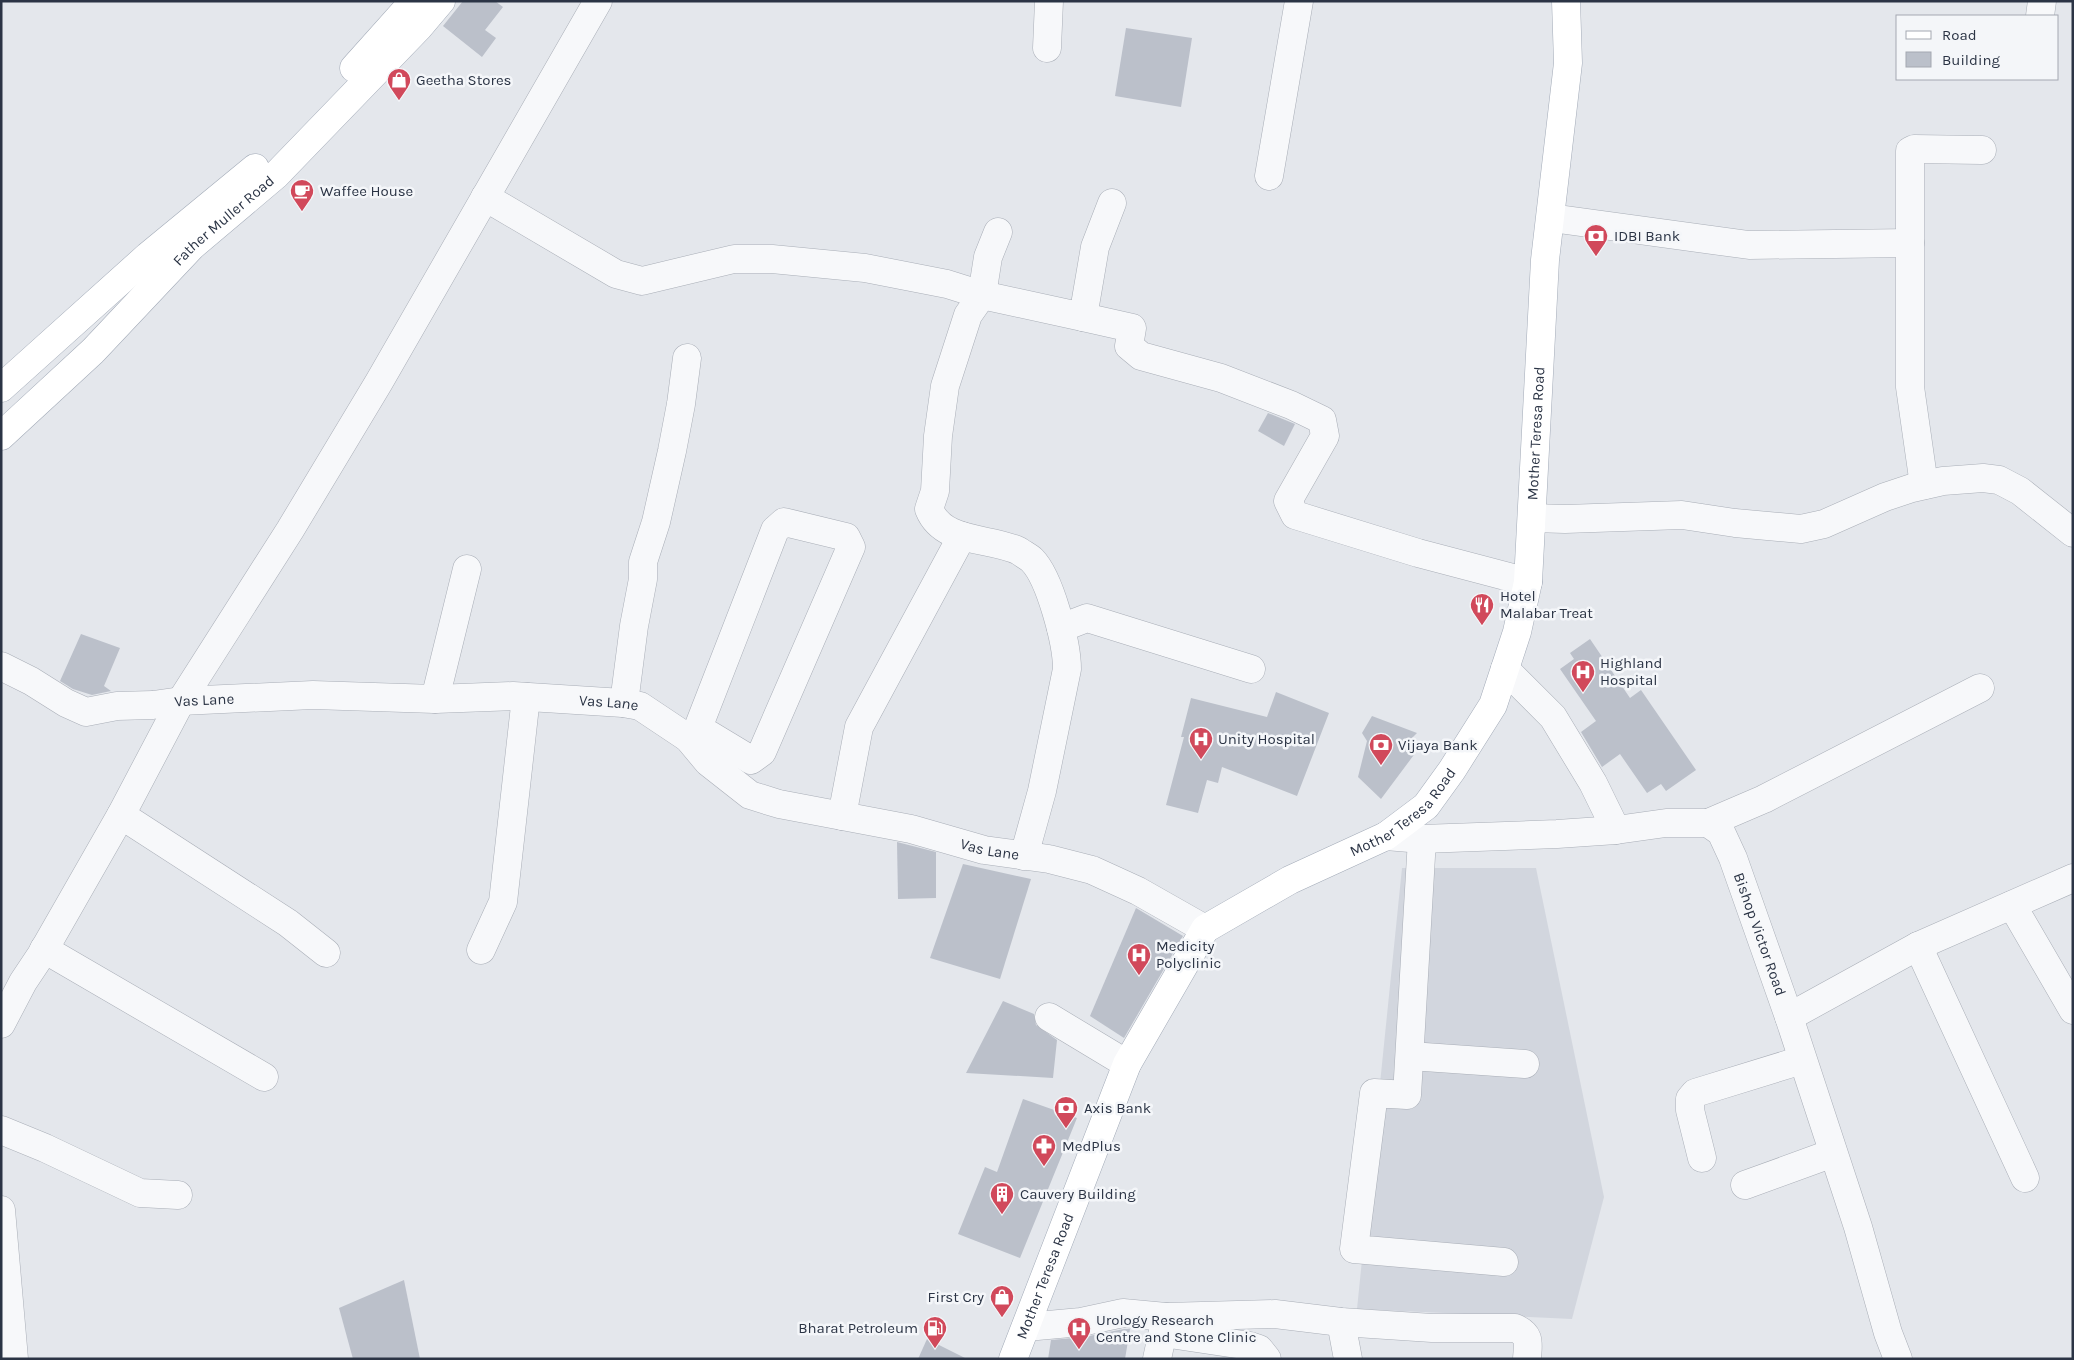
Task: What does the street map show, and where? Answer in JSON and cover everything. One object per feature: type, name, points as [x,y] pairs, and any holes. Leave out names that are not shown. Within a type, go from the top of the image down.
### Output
[{"type":"main road","points":[[1,388],[148,256],[283,145],[414,1]]},
{"type":"main road","name":"Father Muller Road","points":[[1,436],[93,351],[192,246],[276,174],[442,1]]},
{"type":"main road","name":"Mother Teresa Road","points":[[1013,1359],[1127,1064],[1205,929],[1290,880],[1386,836],[1426,806],[1452,770],[1493,705],[1517,632],[1528,582],[1546,260],[1568,62],[1566,1]]},
{"type":"street","points":[[1,1024],[23,982],[121,815],[181,701],[295,522],[598,1]]},
{"type":"street","points":[[1047,48],[1049,1]]},
{"type":"street","points":[[1269,176],[1299,1]]},
{"type":"street","points":[[2040,15],[2042,1]]},
{"type":"street","points":[[1924,485],[1910,387],[1910,152],[1914,149],[1982,150]]},
{"type":"street","points":[[485,197],[616,274],[642,281],[734,259],[772,259],[865,268],[947,284],[982,295],[1132,328],[1129,346],[1141,356],[1221,378],[1291,405],[1322,420],[1325,436],[1288,500],[1295,515],[1418,553],[1528,582]]},
{"type":"street","points":[[1083,317],[1095,247],[1112,203]]},
{"type":"street","points":[[1550,218],[1749,245],[1910,243]]},
{"type":"street","points":[[998,232],[988,257],[982,295],[968,315],[945,386],[938,436],[935,491],[929,509],[933,519],[940,526],[962,536],[1017,550],[1032,560],[1050,594],[1061,628],[1067,659],[1066,675],[1042,791],[1024,856]]},
{"type":"street","points":[[624,703],[634,626],[642,586],[643,562],[656,522],[669,466],[682,404],[687,358]]},
{"type":"street","points":[[1532,518],[1565,519],[1682,515],[1735,523],[1801,529],[1824,524],[1885,497],[1924,485],[1976,478],[1999,480],[2020,491],[2071,525]]},
{"type":"street","points":[[784,522],[846,538],[851,547],[762,752],[751,760],[693,733],[775,530],[784,522]]},
{"type":"street","points":[[842,816],[859,727],[962,536]]},
{"type":"street","points":[[435,699],[467,569]]},
{"type":"street","points":[[1061,628],[1087,618],[1251,669]]},
{"type":"street","name":"Vas Lane","points":[[1,666],[31,681],[66,703],[86,712],[117,706],[153,705],[181,701],[313,695],[435,699],[526,697],[624,703],[640,706],[693,733],[708,762],[750,795],[779,804],[911,829],[984,850],[1049,859],[1092,870],[1138,891],[1205,929]]},
{"type":"street","points":[[1505,668],[1553,717],[1593,783],[1616,830]]},
{"type":"street","points":[[1386,836],[1422,839],[1557,834],[1616,830],[1666,823],[1708,822],[1764,799],[1980,688]]},
{"type":"street","points":[[480,950],[503,902],[526,697]]},
{"type":"street","points":[[121,815],[288,923],[326,953]]},
{"type":"street","name":"Bishop Victor Road","points":[[1708,822],[1721,832],[1733,858],[1789,1017],[1858,1227],[1888,1333],[1898,1359]]},
{"type":"street","points":[[1422,839],[1407,1095],[1374,1093],[1354,1249],[1504,1262]]},
{"type":"street","points":[[1789,1017],[1918,946],[2073,878]]},
{"type":"street","points":[[2012,905],[2073,1010]]},
{"type":"street","points":[[1918,946],[2025,1178]]},
{"type":"street","points":[[44,949],[264,1077]]},
{"type":"street","points":[[1049,1017],[1127,1064]]},
{"type":"street","points":[[1410,1056],[1525,1064]]},
{"type":"street","points":[[1702,1158],[1690,1110],[1690,1099],[1695,1093],[1802,1060]]},
{"type":"street","points":[[1,1130],[45,1148],[140,1193],[178,1195]]},
{"type":"street","points":[[1744,1185],[1833,1153]]},
{"type":"street","points":[[1,1210],[14,1359]]},
{"type":"street","points":[[1026,1327],[1081,1322],[1123,1313],[1162,1336],[1250,1346],[1259,1349],[1267,1359]]},
{"type":"street","points":[[1162,1336],[1275,1314],[1341,1322],[1432,1328],[1515,1328],[1523,1332],[1528,1340],[1527,1359]]},
{"type":"street","points":[[1341,1322],[1348,1359]]},
{"type":"shaded area","points":[[1402,868],[1536,868],[1604,1197],[1572,1319],[1357,1309]]},
{"type":"building","points":[[463,1],[495,1],[503,7],[485,30],[496,38],[482,57],[443,26]]},
{"type":"building","points":[[1126,28],[1192,38],[1181,107],[1115,96]]},
{"type":"building","points":[[1268,413],[1295,424],[1284,446],[1258,431]]},
{"type":"building","points":[[81,634],[120,648],[104,686],[111,691],[92,695],[73,689],[60,681]]},
{"type":"building","points":[[1590,639],[1630,698],[1641,690],[1696,770],[1666,791],[1661,784],[1647,793],[1620,754],[1602,767],[1581,732],[1596,721],[1560,669],[1574,659],[1570,653]]},
{"type":"building","points":[[1276,692],[1329,713],[1297,796],[1222,767],[1218,783],[1207,780],[1198,813],[1166,805],[1184,737],[1181,737],[1191,698],[1267,717]]},
{"type":"building","points":[[1372,716],[1417,733],[1409,741],[1419,748],[1381,799],[1358,777],[1367,741],[1362,733]]},
{"type":"building","points":[[897,842],[936,852],[936,898],[898,899]]},
{"type":"building","points":[[963,864],[1031,879],[1000,979],[930,958]]},
{"type":"building","points":[[1136,908],[1183,936],[1124,1038],[1090,1016]]},
{"type":"building","points":[[1003,1001],[1034,1014],[1036,1025],[1057,1040],[1053,1078],[966,1073]]},
{"type":"building","points":[[1023,1099],[1077,1118],[1020,1258],[958,1234],[985,1167],[997,1172]]},
{"type":"building","points":[[404,1280],[420,1359],[353,1359],[339,1308]]},
{"type":"building","points":[[1130,1329],[1125,1359],[1048,1359],[1051,1340],[1084,1337]]},
{"type":"building","name":"Bharat Petroleum","points":[[927,1339],[967,1359],[918,1359]]},
{"type":"place","name":"Geetha Stores","points":[[399,101]]},
{"type":"place","name":"Waffee House","points":[[302,212]]},
{"type":"place","name":"IDBI Bank","points":[[1596,257]]},
{"type":"place","name":"Hotel Malabar Treat","points":[[1482,626]]},
{"type":"place","name":"Highland Hospital","points":[[1583,693]]},
{"type":"place","name":"Unity Hospital","points":[[1201,760]]},
{"type":"place","name":"Vijaya Bank","points":[[1381,766]]},
{"type":"place","name":"Medicity Polyclinic","points":[[1139,976]]},
{"type":"place","name":"Axis Bank","points":[[1066,1129]]},
{"type":"place","name":"MedPlus","points":[[1044,1167]]},
{"type":"place","name":"Cauvery Building","points":[[1002,1215]]},
{"type":"place","name":"First Cry","points":[[1002,1318]]},
{"type":"place","name":"Bharat Petroleum","points":[[935,1349]]},
{"type":"place","name":"Urology Research Centre and Stone Clinic","points":[[1079,1350]]}]
